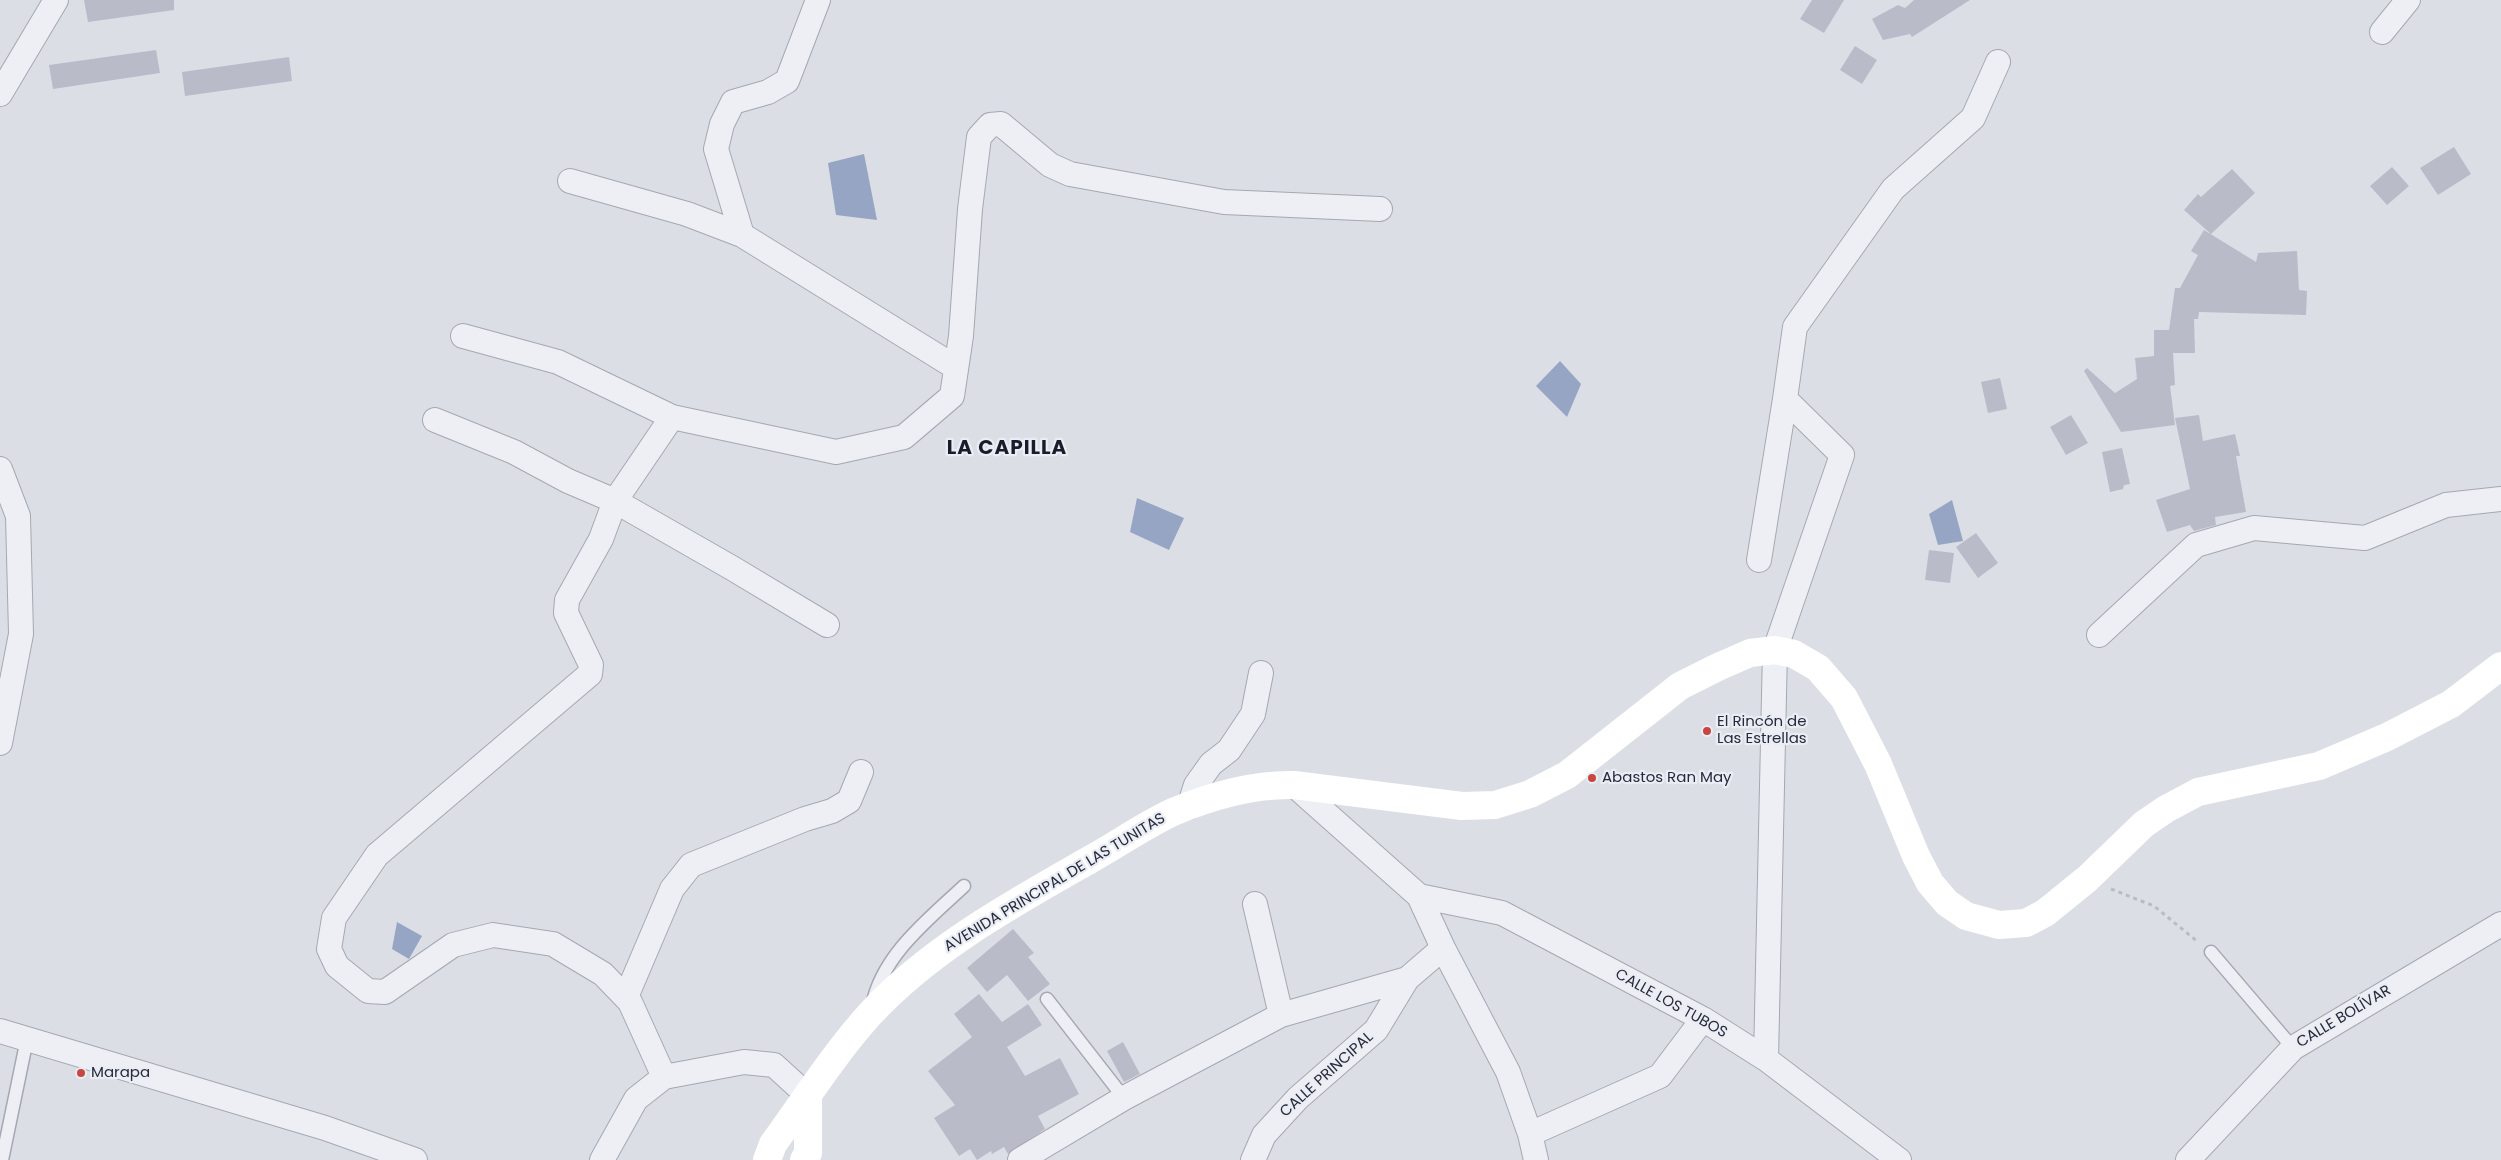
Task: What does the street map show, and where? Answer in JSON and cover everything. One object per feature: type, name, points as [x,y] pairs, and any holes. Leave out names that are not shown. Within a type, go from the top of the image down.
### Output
[{"type":"main road","name":"AVENIDA PRINCIPAL DE LAS TUNITAS","points":[[767,1160],[773,1144],[836,1056],[871,1014],[931,958],[1044,886],[1172,813],[1229,793],[1274,784],[1462,806],[1495,805],[1530,794],[1567,775],[1680,686],[1750,653],[1776,650],[1794,654],[1818,668],[1844,698],[1878,764],[1916,856],[1930,883],[1947,902],[1966,916],[1990,923],[1999,925],[2026,923],[2045,913],[2087,879],[2144,824],[2198,792],[2328,762],[2388,737],[2451,704],[2501,666]]},
{"type":"main road","points":[[804,1160],[808,1153],[808,1096]]},
{"type":"street","points":[[0,94],[56,0]]},
{"type":"street","points":[[742,235],[716,149],[722,124],[733,102],[768,92],[787,81],[818,0]]},
{"type":"street","points":[[2382,32],[2408,0]]},
{"type":"street","points":[[1759,560],[1795,327],[1893,189],[1973,118],[1998,62]]},
{"type":"street","points":[[463,336],[558,362],[672,417],[836,452],[904,437],[952,396],[960,336],[970,209],[979,137],[990,125],[1002,124],[1050,165],[1070,174],[1224,202],[1380,208]]},
{"type":"street","points":[[570,181],[687,214],[742,235],[955,367]]},
{"type":"street","points":[[1766,1059],[1776,650],[1842,455],[1785,399]]},
{"type":"street","points":[[664,1077],[626,997],[603,974],[553,944],[493,935],[453,945],[385,992],[368,991],[337,966],[330,949],[334,918],[377,856],[590,674],[591,665],[566,613],[567,600],[601,539],[615,502],[672,417]]},
{"type":"street","points":[[434,420],[514,452],[568,481],[615,502],[827,626]]},
{"type":"street","points":[[0,469],[18,516],[21,634],[0,743]]},
{"type":"street","points":[[2099,635],[2196,546],[2254,528],[2365,538],[2446,505],[2501,499]]},
{"type":"street","points":[[1189,807],[1196,785],[1211,764],[1228,750],[1253,714],[1261,673]]},
{"type":"street","points":[[626,997],[672,889],[691,865],[805,818],[832,811],[849,801],[861,772]]},
{"type":"street","points":[[1294,785],[1419,896],[1443,948],[1508,1072],[1530,1134],[1536,1160]]},
{"type":"street","name":"CALLE LOS TUBOS","points":[[1419,896],[1502,913],[1703,1019],[1766,1059],[1890,1157]]},
{"type":"street","points":[[1255,904],[1281,1015]]},
{"type":"street","name":"CALLE BOLÍVAR","points":[[2188,1160],[2293,1048],[2501,924]]},
{"type":"street","name":"CALLE PRINCIPAL","points":[[1253,1160],[1264,1135],[1298,1098],[1376,1030],[1407,978],[1443,948]]},
{"type":"street","points":[[1020,1160],[1124,1098],[1281,1015],[1407,978]]},
{"type":"street","points":[[1530,1134],[1660,1076],[1703,1019]]},
{"type":"street","points":[[0,1031],[325,1128],[415,1160]]},
{"type":"street","points":[[602,1160],[636,1099],[664,1077],[744,1062],[774,1065],[808,1096]]},
{"type":"lane","points":[[871,1014],[876,987],[899,949],[964,886]]},
{"type":"lane","points":[[2211,952],[2293,1048]]},
{"type":"lane","points":[[1047,999],[1124,1098]]},
{"type":"lane","points":[[2,1160],[27,1039]]},
{"type":"path","points":[[2087,879],[2154,906],[2211,952]]},
{"type":"water","points":[[864,154],[877,220],[836,215],[828,163]]},
{"type":"water","points":[[1560,361],[1581,384],[1567,417],[1536,386]]},
{"type":"water","points":[[1137,498],[1184,518],[1169,550],[1130,532]]},
{"type":"water","points":[[1952,500],[1963,541],[1938,545],[1929,514]]},
{"type":"water","points":[[397,922],[422,936],[409,959],[392,949]]},
{"type":"building","points":[[84,0],[174,0],[174,10],[88,22]]},
{"type":"building","points":[[1812,0],[1844,0],[1824,33],[1800,19]]},
{"type":"building","points":[[1914,0],[1970,0],[1912,37],[1910,34],[1883,40],[1872,19],[1898,5],[1905,8]]},
{"type":"building","points":[[1855,46],[1877,60],[1862,84],[1840,70]]},
{"type":"building","points":[[156,50],[160,73],[53,89],[49,65]]},
{"type":"building","points":[[289,57],[292,81],[185,96],[182,72]]},
{"type":"building","points":[[2454,147],[2471,174],[2438,195],[2420,168]]},
{"type":"building","points":[[2392,167],[2409,186],[2387,205],[2370,186]]},
{"type":"building","points":[[2232,169],[2255,193],[2211,234],[2184,210],[2198,194],[2201,197]]},
{"type":"building","points":[[2204,230],[2256,262],[2258,253],[2297,251],[2299,290],[2307,291],[2306,315],[2199,312],[2198,319],[2194,319],[2195,353],[2173,353],[2175,385],[2170,386],[2175,425],[2121,432],[2084,371],[2087,368],[2115,393],[2137,379],[2135,358],[2154,356],[2154,330],[2169,330],[2175,288],[2180,288],[2198,255],[2191,251]]},
{"type":"building","points":[[2000,378],[2007,409],[1988,413],[1981,382]]},
{"type":"building","points":[[2071,415],[2088,443],[2066,455],[2050,427]]},
{"type":"building","points":[[2199,415],[2203,441],[2235,434],[2240,456],[2236,456],[2246,512],[2215,517],[2216,525],[2194,531],[2190,525],[2167,532],[2156,500],[2190,489],[2175,418]]},
{"type":"building","points":[[2122,448],[2130,484],[2124,485],[2123,489],[2110,492],[2102,452]]},
{"type":"building","points":[[1976,533],[1998,563],[1978,578],[1956,547]]},
{"type":"building","points":[[1929,550],[1954,553],[1950,583],[1925,580]]},
{"type":"building","points":[[1013,929],[1034,953],[1028,957],[1050,984],[1028,1001],[1007,975],[987,992],[967,968]]},
{"type":"building","points":[[979,994],[1002,1022],[1028,1004],[1042,1025],[1007,1047],[1025,1076],[1060,1058],[1079,1094],[1038,1116],[1045,1129],[1008,1154],[1004,1147],[992,1154],[991,1151],[977,1160],[970,1149],[959,1156],[934,1118],[955,1105],[928,1071],[972,1037],[954,1014]]},
{"type":"building","points":[[1123,1042],[1140,1074],[1124,1082],[1107,1051]]},
{"type":"place","name":"El Rincón de Las Estrellas","points":[[1707,731]]},
{"type":"place","name":"Abastos Ran May","points":[[1592,778]]},
{"type":"place","name":"Marapa","points":[[81,1073]]},
{"type":"district","name":"LA CAPILLA","points":[[1007,449]]}]
